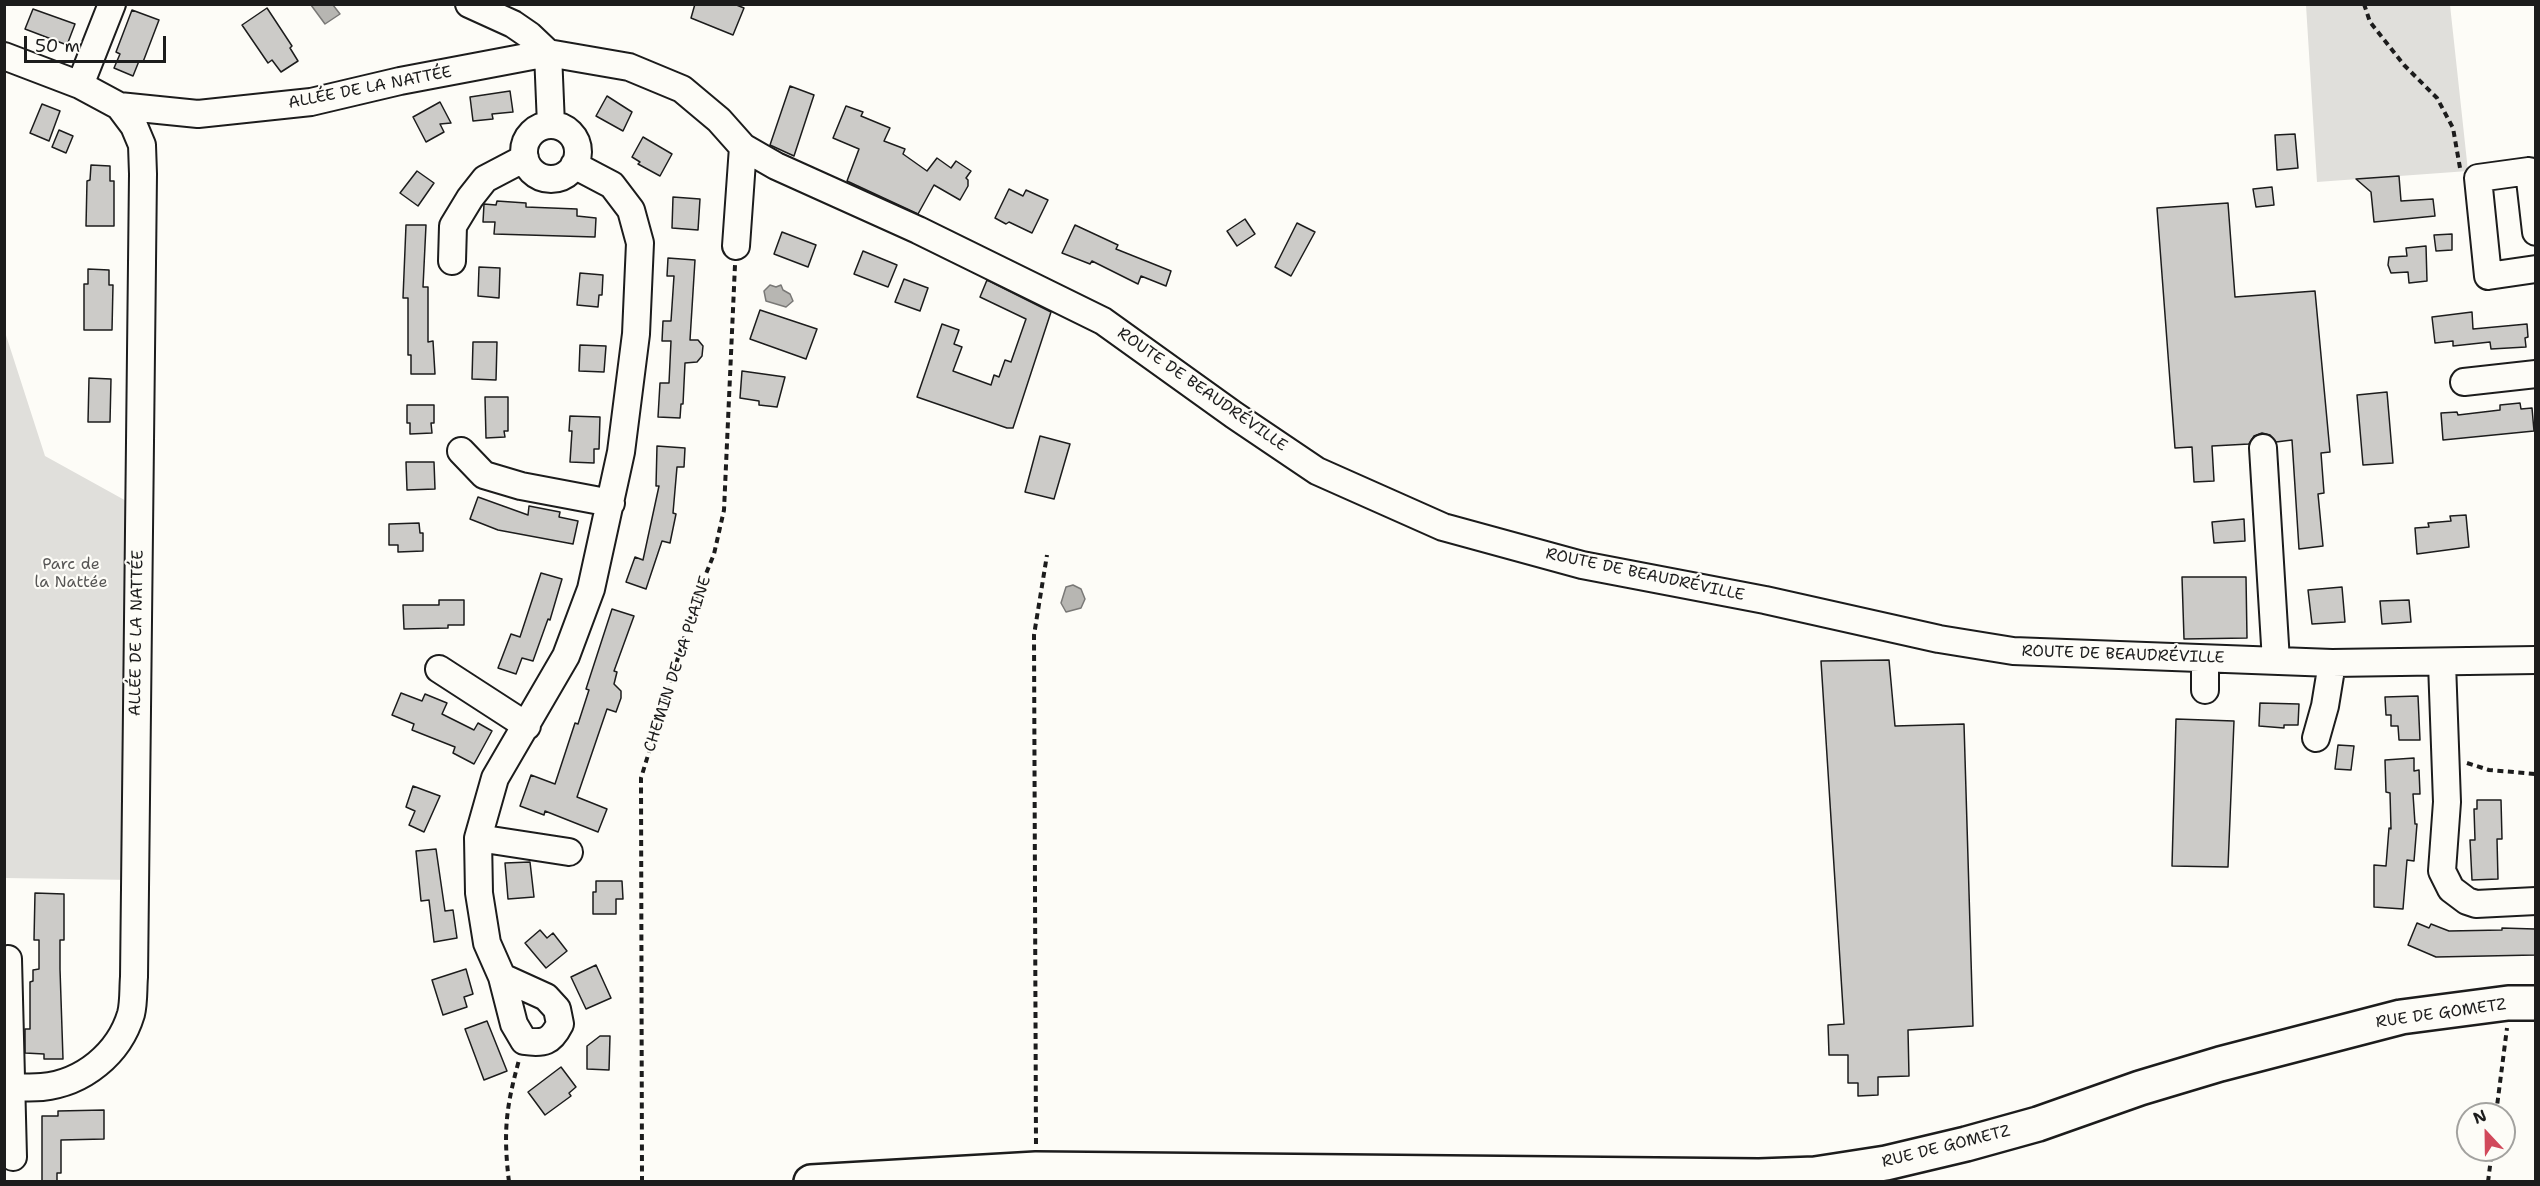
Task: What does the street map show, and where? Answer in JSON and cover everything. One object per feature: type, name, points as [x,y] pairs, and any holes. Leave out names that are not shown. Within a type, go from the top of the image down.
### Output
[{"type":"main road","name":"RUE DE GOMETZ","points":[[811,1182],[1036,1169],[1759,1176],[1815,1174],[1887,1162],[1966,1144],[2038,1124],[2226,1083],[2322,1056],[2475,1018],[2526,1009]]},
{"type":"street","points":[[80,85],[112,4]]},
{"type":"street","points":[[469,4],[513,24],[548,53],[551,125]]},
{"type":"street","name":"ALLÉE DE LA NATTÉE","points":[[4,56],[80,85],[120,106],[198,114],[310,102],[400,81],[548,53]]},
{"type":"street","name":"ROUTE DE BEAUDRÉVILLE","points":[[548,53],[629,67],[665,81],[694,98],[719,120],[743,147],[776,166],[918,230],[1102,321],[1233,415],[1317,471],[1443,527],[1582,565],[1766,600],[1939,639],[2013,651],[2332,663],[2535,660]]},
{"type":"street","name":"ALLÉE DE LA NATTÉE","points":[[8,1087],[43,1087],[75,1079],[97,1065],[119,1041],[131,1013],[134,976],[143,174],[142,145],[134,126],[120,106]]},
{"type":"street","points":[[551,125],[568,132],[574,139],[577,157],[574,165],[560,177],[542,177],[534,173],[525,158],[526,142],[530,135],[543,126],[551,125]]},
{"type":"street","points":[[736,246],[743,147]]},
{"type":"street","points":[[452,261],[453,226],[470,198],[484,179],[525,158]]},
{"type":"street","points":[[502,976],[546,997],[557,1009],[560,1023],[553,1037],[539,1044],[524,1041],[514,1024],[502,976],[487,943],[479,893],[478,838],[495,778],[566,656],[591,589],[621,452],[636,334],[640,243],[631,210],[612,186],[574,165]]},
{"type":"street","points":[[2535,232],[2529,171],[2478,178],[2488,276],[2535,269]]},
{"type":"street","points":[[2464,382],[2535,374]]},
{"type":"street","points":[[2263,448],[2276,661]]},
{"type":"street","points":[[461,451],[484,475],[521,486],[611,503]]},
{"type":"street","points":[[2205,659],[2205,690]]},
{"type":"street","points":[[2316,738],[2325,706],[2332,663]]},
{"type":"street","points":[[2442,663],[2447,802],[2442,871],[2451,889],[2467,901],[2476,904],[2535,901]]},
{"type":"street","points":[[440,669],[527,726]]},
{"type":"street","points":[[478,838],[569,852]]},
{"type":"street","points":[[8,959],[8,1087],[13,1157]]},
{"type":"path","points":[[2364,4],[2370,22],[2404,65],[2437,98],[2452,128],[2461,178],[2478,178]]},
{"type":"path","name":"CHEMIN DE LA PLAINE","points":[[642,1182],[641,778],[698,596],[714,554],[724,510],[736,246]]},
{"type":"path","points":[[1036,1169],[1034,635],[1047,555]]},
{"type":"path","points":[[2446,759],[2489,770],[2535,774]]},
{"type":"path","points":[[2499,1102],[2526,1009]]},
{"type":"path","points":[[509,1182],[505,1148],[507,1104],[524,1041]]},
{"type":"path","points":[[2488,1182],[2490,1162]]},
{"type":"green space","points":[[2306,5],[2450,5],[2468,171],[2317,182]]},
{"type":"green space","name":"Parc de la Nattée","points":[[4,329],[45,456],[139,508],[133,880],[5,878]]},
{"type":"shaded area","points":[[311,5],[333,5],[340,14],[325,24]]},
{"type":"shaded area","points":[[770,285],[776,287],[781,285],[793,301],[786,307],[766,301],[764,291]]},
{"type":"shaded area","points":[[1073,585],[1081,589],[1085,599],[1081,608],[1066,612],[1061,603],[1066,587]]},
{"type":"building","points":[[695,4],[734,4],[744,8],[733,35],[691,18]]},
{"type":"building","points":[[267,8],[292,46],[290,48],[298,61],[281,72],[272,60],[268,63],[242,25]]},
{"type":"building","points":[[33,9],[75,24],[67,45],[25,29]]},
{"type":"building","points":[[132,10],[159,20],[143,62],[139,61],[133,76],[114,68],[120,54],[116,52]]},
{"type":"building","points":[[790,86],[814,95],[794,156],[770,145]]},
{"type":"building","points":[[510,91],[513,112],[492,114],[493,119],[473,121],[470,97]]},
{"type":"building","points":[[607,96],[632,112],[623,131],[596,116]]},
{"type":"building","points":[[440,102],[451,123],[440,124],[444,132],[426,142],[413,117]]},
{"type":"building","points":[[42,104],[60,111],[49,141],[30,133]]},
{"type":"building","points":[[846,106],[863,112],[861,116],[890,128],[884,141],[905,149],[903,154],[927,171],[937,158],[951,168],[956,161],[971,171],[966,178],[968,186],[960,200],[934,185],[918,214],[847,181],[859,149],[833,138]]},
{"type":"building","points":[[59,130],[73,136],[66,153],[52,147]]},
{"type":"building","points":[[2295,134],[2298,168],[2277,170],[2275,135]]},
{"type":"building","points":[[643,137],[672,154],[660,176],[638,164],[640,162],[632,157]]},
{"type":"building","points":[[91,165],[110,166],[110,181],[114,181],[114,226],[86,226],[87,181],[90,180]]},
{"type":"building","points":[[417,171],[434,183],[418,206],[400,193]]},
{"type":"building","points":[[2399,176],[2401,201],[2433,199],[2435,216],[2374,222],[2371,192],[2356,179]]},
{"type":"building","points":[[2272,187],[2274,205],[2256,207],[2253,189]]},
{"type":"building","points":[[1009,189],[1023,196],[1026,190],[1048,200],[1032,233],[995,218]]},
{"type":"building","points":[[673,197],[700,199],[698,230],[672,228]]},
{"type":"building","points":[[497,201],[526,203],[526,207],[577,209],[577,216],[596,218],[595,237],[494,234],[495,222],[483,222],[484,204],[496,205]]},
{"type":"building","points":[[2228,203],[2235,297],[2315,291],[2330,452],[2321,453],[2324,493],[2318,494],[2323,546],[2299,549],[2292,440],[2276,442],[2270,435],[2262,433],[2254,436],[2249,444],[2212,446],[2214,481],[2194,482],[2192,447],[2175,448],[2157,208]]},
{"type":"building","points":[[1245,219],[1255,234],[1237,246],[1227,231]]},
{"type":"building","points":[[1297,223],[1315,232],[1291,276],[1275,267]]},
{"type":"building","points":[[406,225],[426,225],[423,287],[428,287],[428,342],[433,341],[435,374],[411,374],[411,355],[408,355],[408,298],[403,298]]},
{"type":"building","points":[[1075,225],[1118,245],[1116,249],[1171,271],[1166,286],[1141,276],[1138,284],[1092,261],[1090,264],[1062,253]]},
{"type":"building","points":[[782,232],[816,245],[808,267],[774,254]]},
{"type":"building","points":[[2452,234],[2452,250],[2436,251],[2434,235]]},
{"type":"building","points":[[2426,246],[2427,281],[2409,283],[2408,272],[2391,273],[2388,265],[2389,257],[2407,256],[2406,248]]},
{"type":"building","points":[[863,251],[897,265],[888,287],[854,274]]},
{"type":"building","points":[[668,258],[695,260],[690,340],[698,340],[703,346],[702,356],[697,362],[685,363],[680,418],[658,417],[660,383],[669,383],[671,341],[662,341],[663,321],[671,321],[674,276],[667,276]]},
{"type":"building","points":[[479,267],[500,268],[499,298],[478,296]]},
{"type":"building","points":[[88,269],[109,270],[109,285],[113,285],[112,330],[84,330],[84,284],[88,284]]},
{"type":"building","points":[[580,273],[603,275],[602,295],[599,295],[598,307],[577,305]]},
{"type":"building","points":[[904,279],[928,288],[920,311],[895,302]]},
{"type":"building","points":[[987,280],[1051,312],[1013,428],[1007,428],[917,397],[942,324],[959,330],[954,344],[962,347],[953,371],[991,385],[994,375],[999,377],[1005,360],[1011,362],[1026,319],[980,297]]},
{"type":"building","points":[[760,310],[817,329],[806,359],[750,339]]},
{"type":"building","points":[[2472,312],[2473,329],[2527,324],[2526,347],[2491,349],[2490,342],[2453,346],[2453,341],[2435,343],[2432,317]]},
{"type":"building","points":[[473,342],[497,342],[496,380],[472,379]]},
{"type":"building","points":[[580,345],[606,346],[604,372],[579,371]]},
{"type":"building","points":[[742,371],[785,377],[777,407],[759,405],[759,401],[740,398]]},
{"type":"building","points":[[89,378],[111,379],[110,422],[88,422]]},
{"type":"building","points":[[2387,392],[2393,463],[2363,465],[2357,395]]},
{"type":"building","points":[[485,397],[508,397],[508,431],[504,431],[505,437],[486,438]]},
{"type":"building","points":[[2520,403],[2521,409],[2532,408],[2534,431],[2443,440],[2441,413],[2457,412],[2458,415],[2500,410],[2500,405]]},
{"type":"building","points":[[407,405],[434,405],[432,433],[410,434],[410,423],[407,423]]},
{"type":"building","points":[[570,416],[600,417],[599,449],[594,449],[594,463],[570,462],[572,431],[569,431]]},
{"type":"building","points":[[1040,436],[1070,444],[1054,499],[1025,492]]},
{"type":"building","points":[[657,446],[685,448],[684,467],[677,467],[673,513],[676,514],[670,543],[662,541],[646,589],[626,582],[635,557],[643,560],[659,486],[656,486]]},
{"type":"building","points":[[406,462],[434,462],[435,489],[407,490]]},
{"type":"building","points":[[478,497],[528,515],[529,506],[560,512],[559,517],[578,521],[573,544],[498,530],[470,519]]},
{"type":"building","points":[[2466,515],[2469,547],[2417,554],[2415,528],[2429,527],[2428,523],[2451,521],[2450,516]]},
{"type":"building","points":[[2244,519],[2245,541],[2214,543],[2212,522]]},
{"type":"building","points":[[419,523],[420,533],[423,533],[423,551],[398,552],[398,545],[389,545],[389,524]]},
{"type":"building","points":[[541,573],[562,579],[550,620],[548,619],[533,661],[522,658],[516,674],[498,668],[511,634],[520,637]]},
{"type":"building","points":[[2182,577],[2246,577],[2247,638],[2184,639]]},
{"type":"building","points":[[2342,587],[2345,622],[2312,624],[2308,590]]},
{"type":"building","points":[[439,600],[464,600],[464,625],[448,625],[448,628],[404,629],[403,605],[439,605]]},
{"type":"building","points":[[2409,600],[2411,622],[2382,624],[2380,601]]},
{"type":"building","points":[[612,609],[634,616],[614,671],[617,672],[614,684],[621,691],[621,698],[616,712],[607,709],[577,797],[607,809],[598,832],[545,811],[544,815],[520,806],[531,775],[555,784],[575,723],[578,724],[589,690],[586,689]]},
{"type":"building","points":[[1889,660],[1895,726],[1964,724],[1973,1026],[1908,1030],[1909,1076],[1878,1077],[1878,1095],[1858,1096],[1858,1083],[1848,1083],[1848,1055],[1829,1055],[1828,1025],[1844,1024],[1821,661]]},
{"type":"building","points":[[401,693],[422,701],[425,694],[447,703],[442,714],[474,730],[478,723],[492,731],[474,764],[453,753],[455,747],[412,730],[414,724],[392,715]]},
{"type":"building","points":[[2418,696],[2420,740],[2399,740],[2398,726],[2391,726],[2391,715],[2386,715],[2385,697]]},
{"type":"building","points":[[2260,703],[2299,704],[2298,725],[2284,725],[2284,728],[2259,726]]},
{"type":"building","points":[[2176,719],[2234,721],[2228,867],[2172,866]]},
{"type":"building","points":[[2338,745],[2354,746],[2351,770],[2335,769]]},
{"type":"building","points":[[2414,758],[2414,771],[2419,770],[2420,794],[2413,794],[2415,824],[2417,824],[2414,861],[2407,860],[2403,909],[2374,907],[2374,865],[2386,866],[2389,828],[2391,829],[2390,793],[2386,792],[2385,760]]},
{"type":"building","points":[[413,786],[440,796],[424,832],[409,825],[415,811],[406,807]]},
{"type":"building","points":[[2477,800],[2501,800],[2502,839],[2497,839],[2498,879],[2472,880],[2470,840],[2475,840],[2474,809],[2477,809]]},
{"type":"building","points":[[436,849],[445,911],[453,910],[457,938],[434,942],[429,900],[421,901],[416,851]]},
{"type":"building","points":[[530,862],[534,897],[508,899],[505,863]]},
{"type":"building","points":[[596,881],[622,881],[623,899],[616,899],[616,914],[593,914],[593,892],[596,892]]},
{"type":"building","points":[[35,893],[64,894],[64,940],[60,940],[63,1059],[44,1059],[44,1054],[25,1053],[25,1029],[30,1029],[30,982],[33,981],[33,970],[39,969],[39,940],[34,940]]},
{"type":"building","points":[[2417,923],[2429,928],[2431,924],[2449,931],[2535,929],[2535,955],[2436,957],[2408,945]]},
{"type":"building","points":[[540,930],[547,938],[553,933],[567,951],[546,968],[525,943]]},
{"type":"building","points":[[596,965],[611,998],[586,1009],[571,977]]},
{"type":"building","points":[[466,969],[473,994],[464,997],[467,1007],[443,1015],[432,980]]},
{"type":"building","points":[[487,1021],[507,1071],[484,1080],[465,1029]]},
{"type":"building","points":[[600,1036],[610,1036],[609,1070],[587,1069],[587,1046]]},
{"type":"building","points":[[561,1067],[576,1087],[569,1093],[571,1096],[545,1115],[528,1092]]},
{"type":"building","points":[[104,1110],[104,1139],[61,1140],[61,1173],[57,1173],[57,1182],[42,1182],[42,1116],[58,1116],[58,1111]]}]
